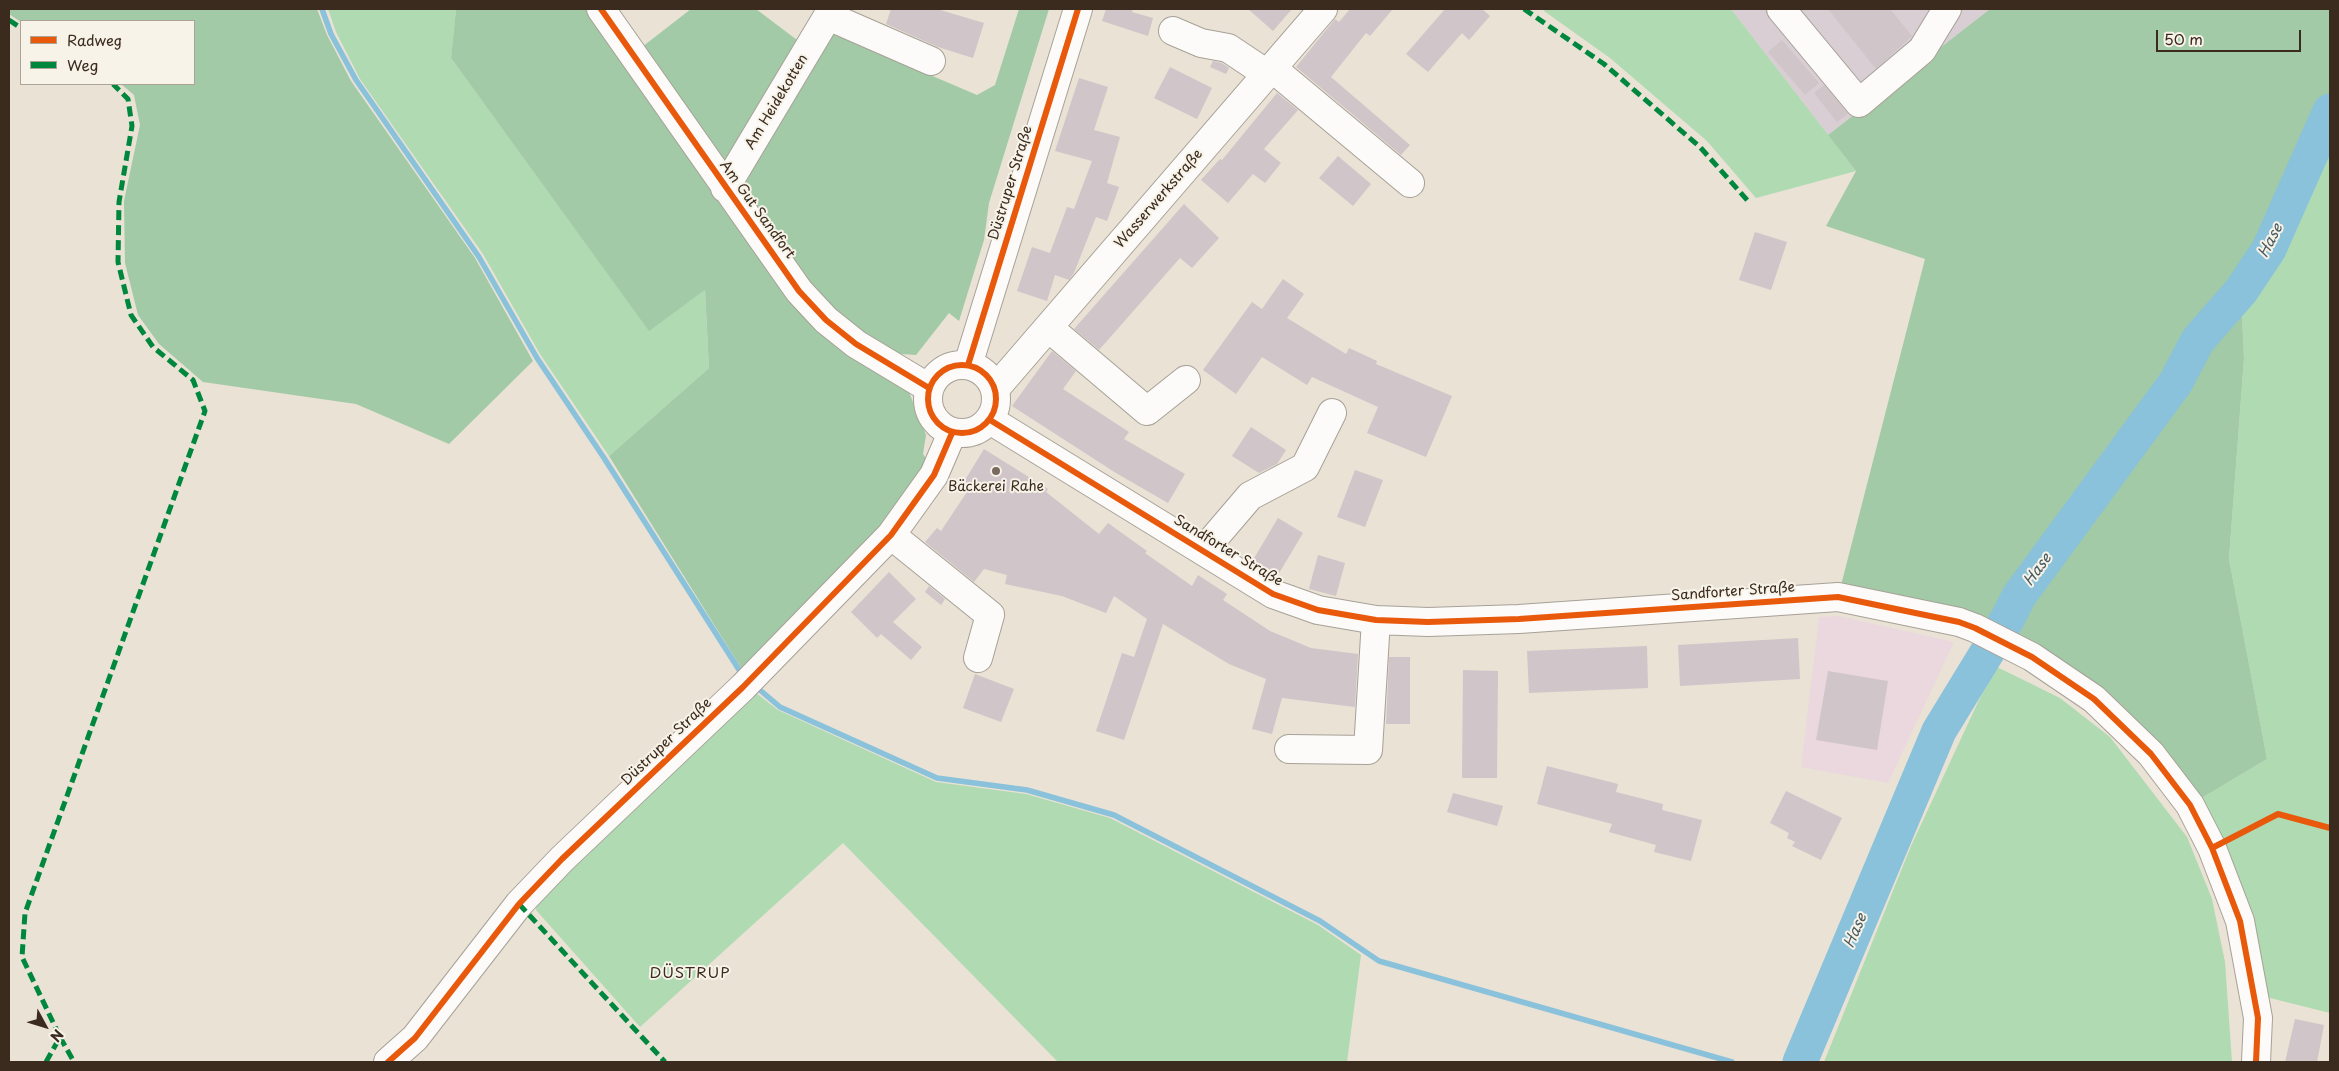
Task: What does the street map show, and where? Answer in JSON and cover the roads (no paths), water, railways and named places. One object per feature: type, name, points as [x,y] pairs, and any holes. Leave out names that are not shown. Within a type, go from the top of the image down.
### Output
[{"type":"street","name":"Am Gut Sandfort","points":[[601,9],[799,291],[826,320],[856,344],[929,388]]},
{"type":"street","name":"Düstruper Straße","points":[[968,365],[1078,9]]},
{"type":"street","name":"Wasserwerkstraße","points":[[995,389],[1323,9]]},
{"type":"street","points":[[1781,9],[1859,103],[1922,50],[1947,9]]},
{"type":"street","name":"Am Heidekotten","points":[[725,188],[830,12],[931,61]]},
{"type":"street","points":[[1173,31],[1201,43],[1228,48],[1270,71],[1410,183]]},
{"type":"street","points":[[1049,328],[1147,411],[1186,380]]},
{"type":"street","points":[[968,365],[985,373],[995,389],[996,405],[990,420],[973,432],[952,433],[934,420],[927,399],[929,388],[934,380],[949,367],[968,365]]},
{"type":"street","points":[[1203,551],[1250,496],[1305,467],[1332,413]]},
{"type":"street","name":"Sandforter Straße","points":[[990,420],[1273,594],[1318,610],[1376,620],[1428,622],[1520,619],[1838,597],[1974,628],[2032,657],[2094,699],[2151,754],[2190,806],[2212,848],[2240,921],[2258,1018],[2256,1062]]},
{"type":"street","name":"Düstruper Straße","points":[[388,1062],[415,1038],[519,904],[562,860],[749,681],[891,535],[934,475],[952,433]]},
{"type":"street","points":[[891,535],[990,615],[978,658]]},
{"type":"street","points":[[1289,749],[1368,750],[1376,620]]},
{"type":"waterway","points":[[322,9],[331,34],[356,80],[479,257],[537,358],[604,458],[743,676]]},
{"type":"waterway","name":"Hase","points":[[1800,1062],[1939,731],[2008,618],[2019,596],[2176,382],[2198,340],[2241,291],[2269,249],[2330,111]]},
{"type":"waterway","points":[[754,685],[780,707],[937,778],[1027,790],[1114,815],[1320,921],[1379,961],[1732,1062]]},
{"type":"place","name":"Bäckerei Rahe","points":[[996,471]]},
{"type":"district","name":"DÜSTRUP","points":[[690,974]]}]
